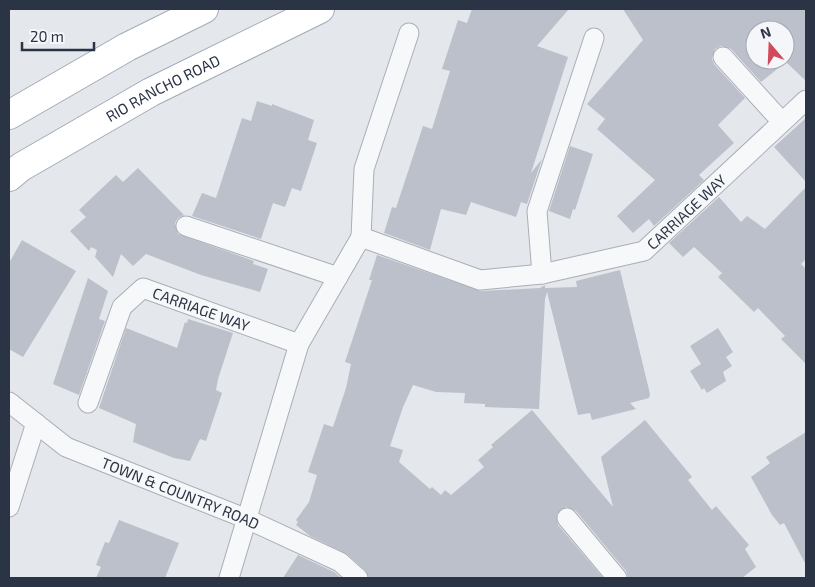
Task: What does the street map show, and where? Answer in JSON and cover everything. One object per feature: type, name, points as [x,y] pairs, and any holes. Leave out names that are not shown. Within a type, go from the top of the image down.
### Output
[{"type":"main road","points":[[9,115],[127,47],[204,9]]},
{"type":"main road","name":"RIO RANCHO ROAD","points":[[9,177],[21,167],[151,92],[320,9]]},
{"type":"street","points":[[229,578],[299,344],[361,237],[364,169],[409,33]]},
{"type":"street","points":[[542,274],[537,211],[594,38]]},
{"type":"street","points":[[723,56],[782,122]]},
{"type":"street","name":"CARRIAGE WAY","points":[[361,237],[480,280],[542,274],[644,251],[806,100]]},
{"type":"street","points":[[186,226],[338,277]]},
{"type":"street","name":"CARRIAGE WAY","points":[[88,403],[122,307],[143,288],[299,344]]},
{"type":"street","name":"TOWN & COUNTRY ROAD","points":[[9,402],[66,447],[247,520],[340,562],[358,578]]},
{"type":"street","points":[[9,506],[36,423]]},
{"type":"street","points":[[567,518],[617,578]]},
{"type":"building","points":[[472,9],[569,9],[537,46],[568,57],[531,173],[542,159],[527,204],[521,202],[516,217],[471,202],[466,215],[441,209],[430,250],[384,233],[392,207],[396,208],[423,126],[432,129],[450,71],[442,69],[458,20],[467,23]]},
{"type":"building","points":[[623,9],[806,9],[806,81],[794,70],[795,20],[745,20],[745,64],[731,49],[721,46],[715,49],[712,59],[714,64],[745,98],[718,125],[734,143],[699,175],[704,180],[654,226],[649,219],[633,233],[617,216],[655,180],[597,129],[605,119],[587,104],[643,40]]},
{"type":"building","points":[[750,70],[776,70],[761,82]]},
{"type":"building","points":[[257,101],[272,106],[272,104],[314,120],[308,140],[317,143],[301,191],[292,188],[285,207],[273,203],[261,239],[192,216],[202,193],[216,198],[242,118],[251,121]]},
{"type":"building","points":[[806,118],[806,182],[774,147]]},
{"type":"building","points":[[570,146],[593,154],[575,210],[573,209],[570,219],[549,211]]},
{"type":"building","points":[[138,168],[184,215],[178,218],[175,223],[178,234],[254,261],[253,264],[268,269],[260,292],[201,275],[146,254],[133,266],[121,254],[113,277],[95,257],[97,250],[91,247],[89,251],[70,231],[86,217],[79,210],[116,175],[123,182]]},
{"type":"building","points":[[806,187],[806,259],[801,264],[806,269],[806,364],[781,339],[785,336],[758,308],[754,312],[718,277],[722,273],[694,247],[683,257],[669,243],[719,197],[741,222],[747,216],[765,229]]},
{"type":"building","points":[[22,240],[76,271],[23,357],[9,349],[9,263]]},
{"type":"building","points":[[377,255],[481,291],[540,288],[545,285],[545,288],[577,287],[576,281],[620,270],[650,394],[649,398],[630,403],[636,409],[592,420],[590,413],[578,415],[547,292],[545,299],[539,409],[485,407],[485,404],[464,403],[465,393],[436,392],[413,385],[403,407],[390,446],[403,450],[399,462],[430,489],[432,487],[441,495],[445,490],[451,495],[484,467],[478,460],[493,447],[491,445],[532,410],[613,507],[601,457],[645,420],[692,477],[688,480],[712,510],[716,506],[749,545],[745,549],[756,567],[742,578],[628,578],[626,571],[576,511],[566,507],[557,514],[558,525],[603,578],[369,578],[365,570],[347,554],[310,536],[296,525],[298,522],[296,520],[309,502],[317,475],[308,472],[324,424],[333,427],[346,388],[351,364],[345,362],[372,280],[369,280]]},
{"type":"building","points":[[88,278],[108,291],[99,319],[105,321],[79,395],[53,384]]},
{"type":"building","points":[[188,319],[233,333],[218,379],[216,390],[222,393],[206,441],[200,439],[190,461],[174,458],[133,442],[136,424],[99,408],[126,328],[177,348],[185,322],[187,323]]},
{"type":"building","points":[[718,328],[733,352],[726,357],[732,366],[723,372],[726,381],[707,393],[704,388],[702,390],[690,371],[701,364],[690,346]]},
{"type":"building","points":[[806,432],[806,565],[784,523],[780,525],[772,515],[751,477],[770,463],[766,457]]},
{"type":"building","points":[[119,520],[179,543],[165,578],[96,578],[101,567],[96,565],[105,542],[109,543]]},
{"type":"building","points":[[298,555],[334,572],[341,578],[283,578]]}]
